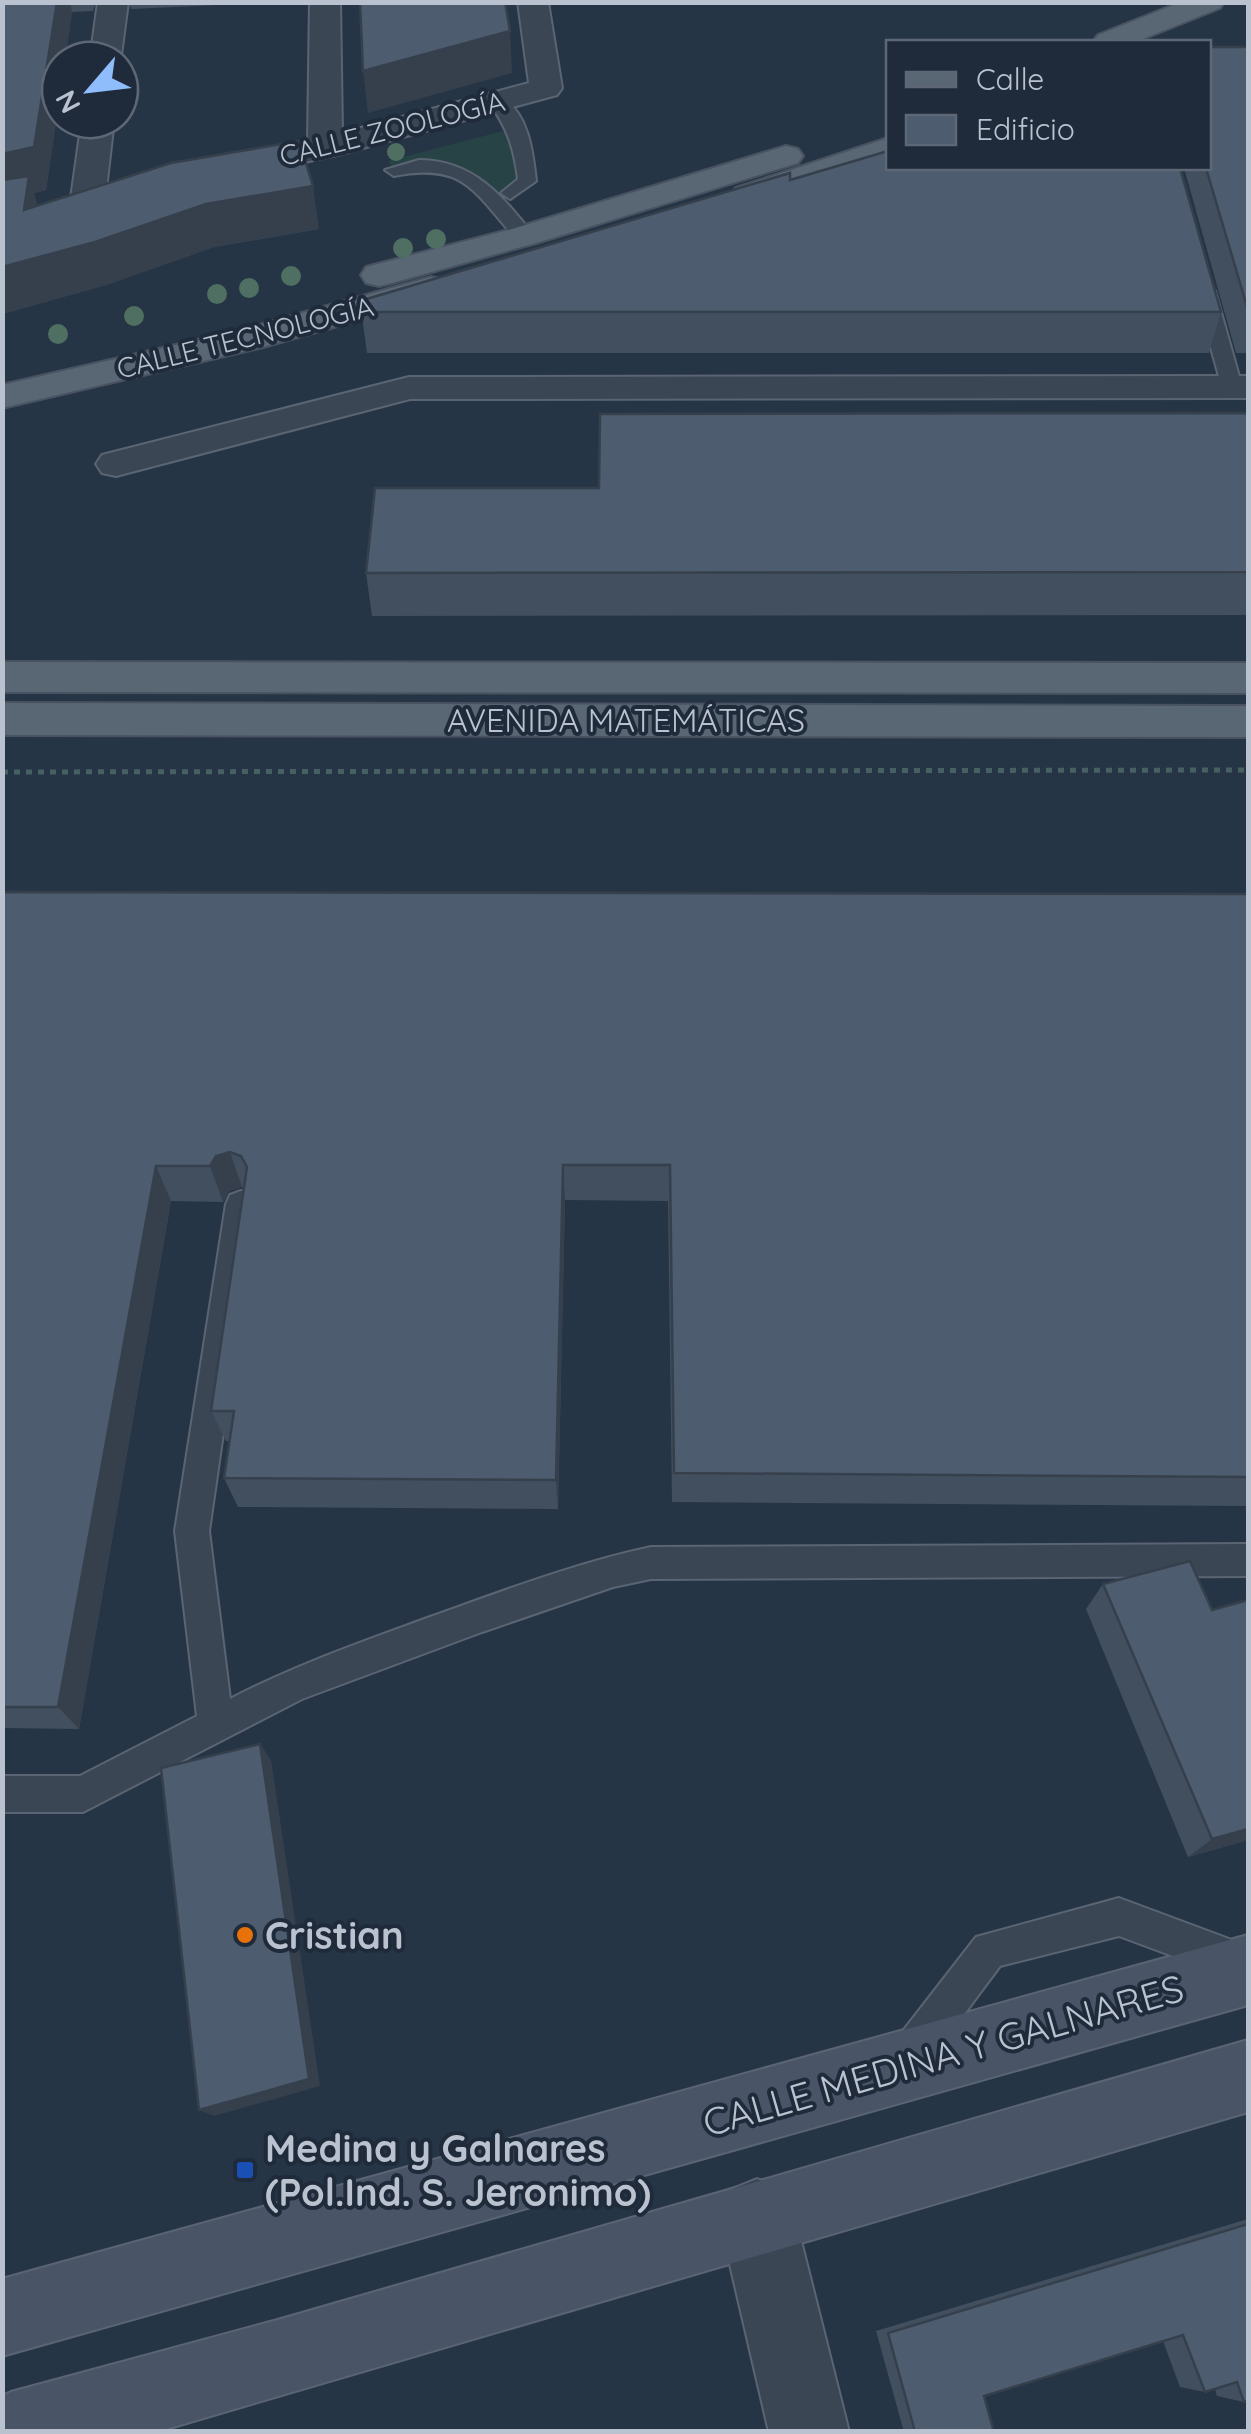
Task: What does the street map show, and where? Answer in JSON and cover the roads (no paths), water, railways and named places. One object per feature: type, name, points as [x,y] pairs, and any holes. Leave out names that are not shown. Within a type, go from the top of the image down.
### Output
[{"type":"main road","points":[[1117,40],[1220,12]]},
{"type":"main road","points":[[1181,40],[1220,12]]},
{"type":"main road","name":"CALLE TECNOLOGÍA","points":[[2,370],[229,316],[524,236],[886,123]]},
{"type":"main road","name":"CALLE TECNOLOGÍA","points":[[2,397],[250,339],[398,298],[748,196],[886,149]]},
{"type":"main road","name":"AVENIDA MATEMÁTICAS","points":[[2,678],[1248,678]]},
{"type":"main road","name":"AVENIDA MATEMÁTICAS","points":[[2,719],[1248,722]]},
{"type":"main road","name":"CALLE MEDINA Y GALNARES","points":[[2,2318],[1248,1968]]},
{"type":"main road","points":[[11,2432],[281,2358],[1248,2076]]},
{"type":"street","points":[[108,40],[113,2]]},
{"type":"street","points":[[325,2],[325,148]]},
{"type":"street","name":"CALLE ZOOLOGÍA","points":[[199,174],[325,148],[546,88],[533,2]]},
{"type":"street","points":[[54,204],[104,194],[100,140]]},
{"type":"street","points":[[116,464],[409,388],[1240,387]]},
{"type":"street","points":[[756,2217],[808,2432]]},
{"type":"lane","points":[[498,101],[518,124],[523,137],[527,181],[510,193]]},
{"type":"lane","points":[[394,170],[427,162],[455,166],[524,236]]},
{"type":"lane","points":[[1202,277],[1240,387]]},
{"type":"lane","points":[[216,1725],[192,1532],[241,1204]]},
{"type":"lane","points":[[2,1794],[83,1794],[292,1685],[482,1615],[613,1571],[651,1563],[1248,1560]]},
{"type":"place","name":"Cristian","points":[[245,1935]]},
{"type":"place","name":"Medina y Galnares (Pol.Ind. S. Jeronimo)","points":[[245,2170]]}]
